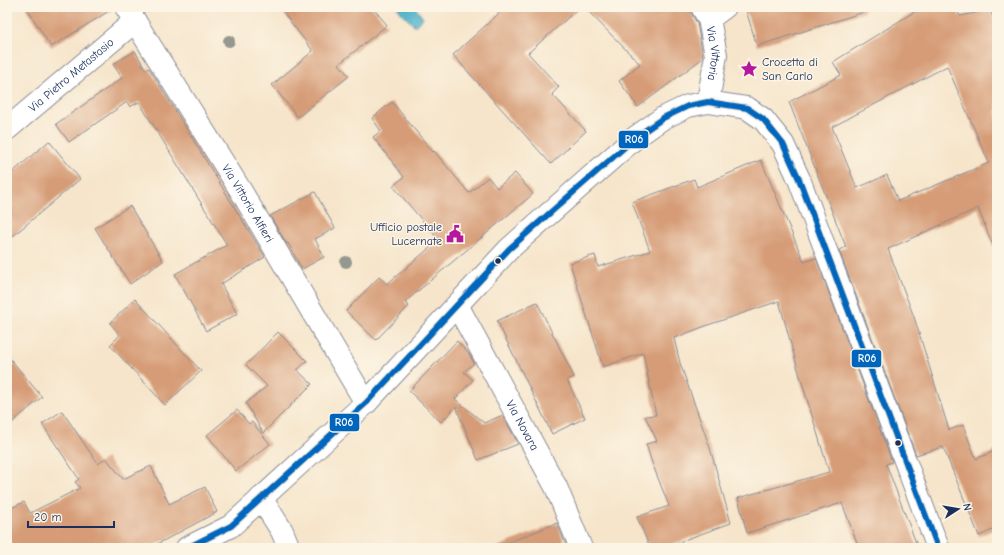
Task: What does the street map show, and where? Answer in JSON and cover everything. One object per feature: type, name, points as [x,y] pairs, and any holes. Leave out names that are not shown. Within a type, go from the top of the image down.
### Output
[{"type":"street","name":"Via Vittoria","points":[[708,102],[716,55],[719,10]]},
{"type":"street","name":"Via Pietro Metastasio","points":[[7,129],[130,14]]},
{"type":"street","name":"Via Vittorio Alfieri","points":[[130,14],[241,191],[366,403]]},
{"type":"street","points":[[187,548],[231,526],[366,403],[509,249],[636,137],[663,118],[688,106],[708,102],[747,108],[763,119],[783,144],[798,179],[938,548]]},
{"type":"street","name":"Via Novara","points":[[457,306],[556,487],[582,548]]},
{"type":"street","points":[[261,498],[282,531],[289,548]]},
{"type":"water","points":[[397,7],[415,7],[423,18],[415,26]]},
{"type":"building","points":[[26,7],[114,7],[114,8],[51,47]]},
{"type":"building","points":[[279,7],[372,7],[387,25],[339,64],[349,76],[298,117],[272,85],[313,51]]},
{"type":"building","points":[[506,7],[580,7],[528,53],[559,87],[552,94],[586,131],[551,164],[453,55]]},
{"type":"building","points":[[584,7],[690,7],[691,13],[697,23],[703,58],[638,107],[619,81],[640,64]]},
{"type":"building","points":[[745,7],[864,7],[864,12],[757,46]]},
{"type":"building","points":[[922,7],[955,7],[960,16],[990,10],[997,27],[997,253],[978,208],[888,249],[914,317],[949,430],[963,425],[976,459],[997,450],[997,528],[979,536],[943,447],[916,455],[839,250],[846,247],[789,102],[841,75],[833,62]],"holes":[[[947,66],[989,163],[898,201],[887,175],[857,188],[832,127]]]},
{"type":"building","points":[[135,51],[146,70],[149,68],[265,257],[221,284],[237,314],[206,331],[175,274],[227,245],[139,102],[130,107],[127,102],[69,142],[56,124],[122,78],[113,64]]},
{"type":"building","points":[[392,102],[469,193],[488,177],[497,188],[515,173],[533,194],[405,302],[409,306],[376,340],[346,311],[379,277],[387,284],[439,240],[393,186],[404,177],[373,137],[381,131],[372,118]]},
{"type":"building","points":[[49,141],[80,179],[7,241],[7,177]]},
{"type":"building","points":[[761,160],[804,262],[816,258],[892,462],[886,464],[918,548],[859,548],[842,503],[747,533],[738,498],[829,472],[779,301],[674,338],[680,363],[710,448],[731,523],[662,548],[650,548],[637,517],[669,506],[646,444],[657,441],[645,416],[656,415],[643,353],[603,367],[570,263],[595,255],[598,267],[650,251],[632,202],[694,179],[697,187]]},
{"type":"building","points":[[315,192],[335,228],[315,239],[324,257],[302,269],[288,243],[287,244],[270,216]]},
{"type":"building","points":[[130,206],[163,261],[130,284],[95,228]]},
{"type":"building","points":[[135,299],[201,371],[165,405],[110,345],[120,335],[110,323]]},
{"type":"building","points":[[537,302],[574,377],[567,380],[585,418],[552,434],[497,321]]},
{"type":"building","points":[[278,332],[307,361],[297,370],[312,384],[263,433],[246,403],[267,386],[246,365]]},
{"type":"building","points":[[457,341],[469,354],[474,363],[464,372],[473,380],[455,399],[484,423],[503,415],[518,444],[478,460],[456,407],[441,422],[409,391]]},
{"type":"building","points":[[7,355],[42,397],[7,427]]},
{"type":"building","points":[[237,410],[249,424],[252,422],[270,444],[236,471],[207,435]]},
{"type":"building","points":[[62,411],[98,464],[106,458],[123,479],[151,466],[169,504],[205,487],[217,512],[150,548],[13,548],[7,536],[7,510],[24,502],[30,513],[80,488],[75,482],[79,479],[42,424]]},
{"type":"building","points":[[557,523],[567,548],[497,548],[497,547]]},
{"type":"transit line","name":"R06","points":[[187,548],[231,526],[366,403],[509,249],[636,137],[663,118],[688,106],[708,102],[747,108],[763,119],[783,144],[799,179],[938,548]]},
{"type":"place","name":"Crocetta di San Carlo","points":[[749,69]]},
{"type":"place","name":"Ufficio postale Lucernate","points":[[455,234]]}]
